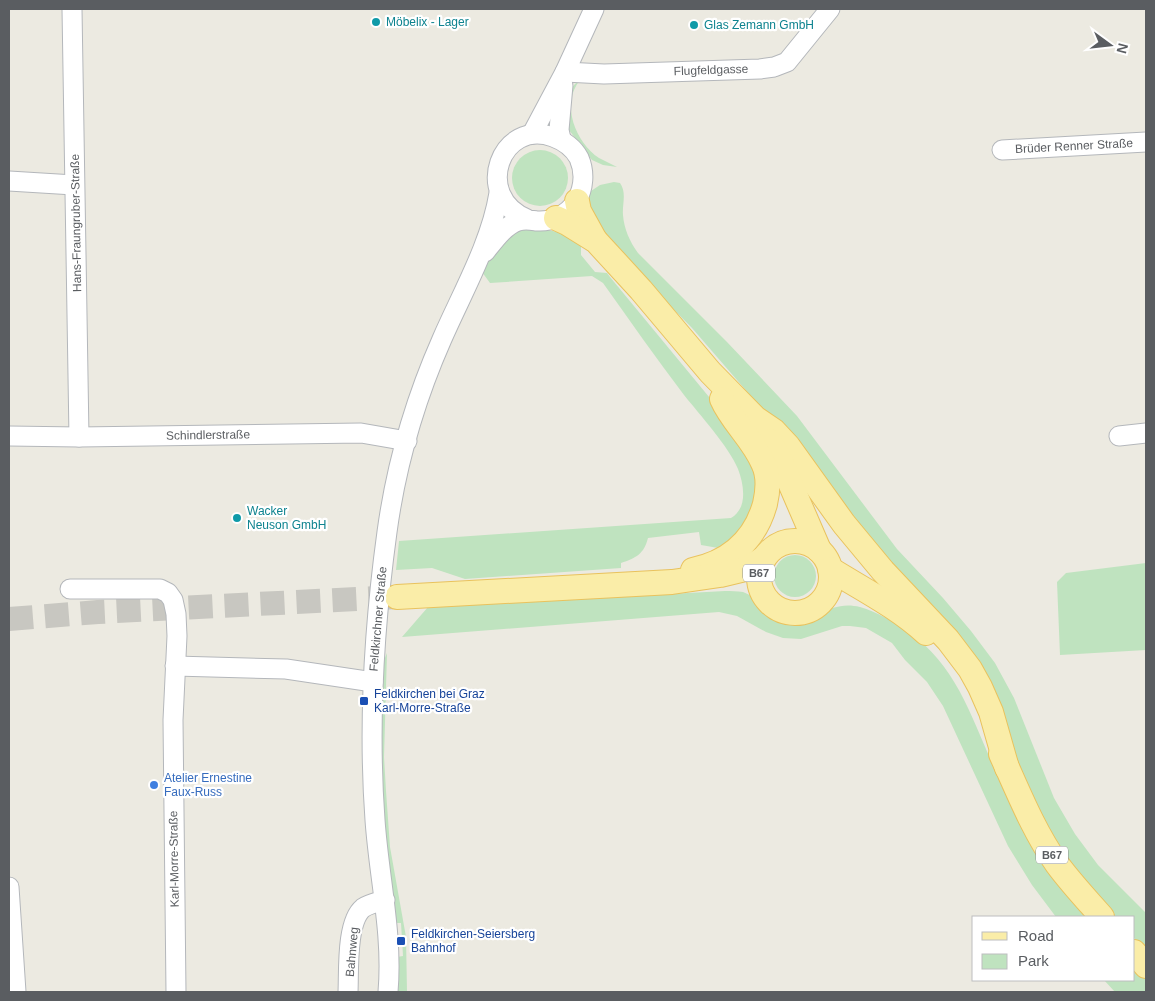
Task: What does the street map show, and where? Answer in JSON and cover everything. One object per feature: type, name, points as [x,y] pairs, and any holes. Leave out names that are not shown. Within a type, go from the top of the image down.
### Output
[{"type":"main road","points":[[577,201],[579,211],[596,241],[641,290],[710,372],[755,418],[774,431],[788,446],[844,524],[883,571],[948,640],[970,669],[991,712],[1007,768]]},
{"type":"main road","points":[[556,218],[596,241]]},
{"type":"main road","points":[[638,583],[668,571],[694,570],[722,559],[745,542],[755,531],[761,519],[767,496],[766,469],[749,438],[726,410],[710,372]]},
{"type":"main road","points":[[755,418],[778,455],[824,560],[830,581],[827,592],[821,601]]},
{"type":"main road","points":[[783,543],[789,531],[792,514],[792,490]]},
{"type":"main road","name":"B67","points":[[672,582],[720,576],[749,568],[783,543],[792,541],[802,542],[811,545],[824,560],[917,624],[947,654],[974,697],[1027,813],[1056,863],[1101,916]]},
{"type":"main road","name":"B67","points":[[764,558],[760,569],[759,582],[763,593],[779,609],[801,612],[821,601],[836,598],[854,599],[893,608]]},
{"type":"main road","name":"B67","points":[[397,597],[672,582],[751,587],[763,593]]},
{"type":"main road","points":[[1135,953],[1146,966]]},
{"type":"street","name":"Hans-Fraungruber-Straße","points":[[72,9],[79,437]]},
{"type":"street","points":[[532,134],[565,72],[594,9]]},
{"type":"street","name":"Flugfeldgasse","points":[[565,72],[604,74],[774,67],[787,62],[830,9]]},
{"type":"street","points":[[561,139],[559,130],[560,109],[565,72]]},
{"type":"street","points":[[547,134],[561,139],[573,150],[581,163],[583,183],[577,201],[571,208],[556,218],[541,221],[527,219],[513,212],[499,193],[496,176],[500,159],[510,145],[524,136],[547,134]]},
{"type":"street","name":"Brüder Renner Straße","points":[[1002,150],[1146,142]]},
{"type":"street","points":[[9,181],[74,185]]},
{"type":"street","name":"Feldkirchner Straße","points":[[388,992],[390,954],[375,821],[373,777],[373,682],[387,530],[407,441],[423,387],[444,334],[478,260],[496,211],[499,193]]},
{"type":"street","name":"Feldkirchner Straße","points":[[478,260],[505,230],[516,222],[527,219]]},
{"type":"street","name":"Schindlerstraße","points":[[9,436],[79,437],[361,433],[407,441]]},
{"type":"street","points":[[1119,436],[1146,433]]},
{"type":"street","name":"Karl-Morre-Straße","points":[[70,589],[160,589],[168,593],[176,614],[172,720],[176,992]]},
{"type":"street","points":[[175,666],[286,669],[373,682]]},
{"type":"street","points":[[9,887],[16,992]]},
{"type":"street","name":"Bahnweg","points":[[348,992],[351,942],[355,920],[363,908],[385,900]]},
{"type":"green space","points":[[580,80],[571,100],[573,122],[584,143],[591,151],[599,158],[617,167],[603,165],[592,160],[569,130],[567,123],[568,93]]},
{"type":"green space","points":[[534,150],[546,150],[556,154],[564,162],[568,178],[564,194],[556,202],[546,206],[534,206],[524,202],[516,194],[512,184],[512,172],[516,162],[524,154]]},
{"type":"green space","points":[[614,182],[620,183],[624,195],[623,211],[626,230],[638,253],[727,342],[797,416],[897,549],[943,598],[995,663],[1014,698],[1054,798],[1075,834],[1098,865],[1146,913],[1146,951],[1135,939],[1135,916],[1113,916],[1062,856],[1024,781],[1009,736],[924,607],[776,425],[692,328],[615,250],[588,216],[588,193],[600,185]]},
{"type":"green space","points":[[523,229],[547,230],[561,233],[575,240],[581,246],[581,255],[595,272],[607,273],[714,403],[759,469],[757,512],[724,549],[701,545],[699,532],[648,538],[642,552],[621,563],[621,568],[465,579],[432,568],[396,570],[399,541],[731,518],[740,508],[743,489],[734,460],[663,367],[603,283],[592,276],[490,283],[482,272],[486,263],[511,233]]},
{"type":"green space","points":[[791,555],[799,555],[810,561],[816,576],[810,591],[799,597],[791,597],[780,591],[774,580],[774,572],[780,561]]},
{"type":"green space","points":[[1146,563],[1146,650],[1060,655],[1057,582],[1066,573]]},
{"type":"green space","points":[[736,591],[743,592],[754,598],[772,615],[787,620],[806,619],[839,606],[849,605],[873,611],[907,631],[925,646],[953,680],[973,718],[1003,785],[1086,916],[1055,916],[1032,885],[1008,846],[943,706],[927,682],[905,660],[892,643],[866,628],[842,626],[801,639],[783,638],[766,632],[737,616],[719,612],[402,637],[428,607]]},
{"type":"green space","points":[[387,653],[384,757],[386,791],[390,847],[406,937],[407,992],[396,992],[397,957],[403,956],[401,923],[395,923],[385,840],[380,754],[383,663]]},
{"type":"green space","points":[[1135,967],[1146,979],[1146,992],[1115,992],[1105,981],[1135,981]]},
{"type":"tunnel","points":[[9,619],[98,612],[397,597]]},
{"type":"place","name":"Möbelix - Lager","points":[[376,22]]},
{"type":"place","name":"Glas Zemann GmbH","points":[[694,25]]},
{"type":"place","name":"Wacker Neuson GmbH","points":[[237,518]]},
{"type":"place","name":"Feldkirchen bei Graz Karl-Morre-Straße","points":[[364,701]]},
{"type":"place","name":"Atelier Ernestine Faux-Russ","points":[[154,785]]},
{"type":"place","name":"Feldkirchen-Seiersberg Bahnhof","points":[[401,941]]}]
